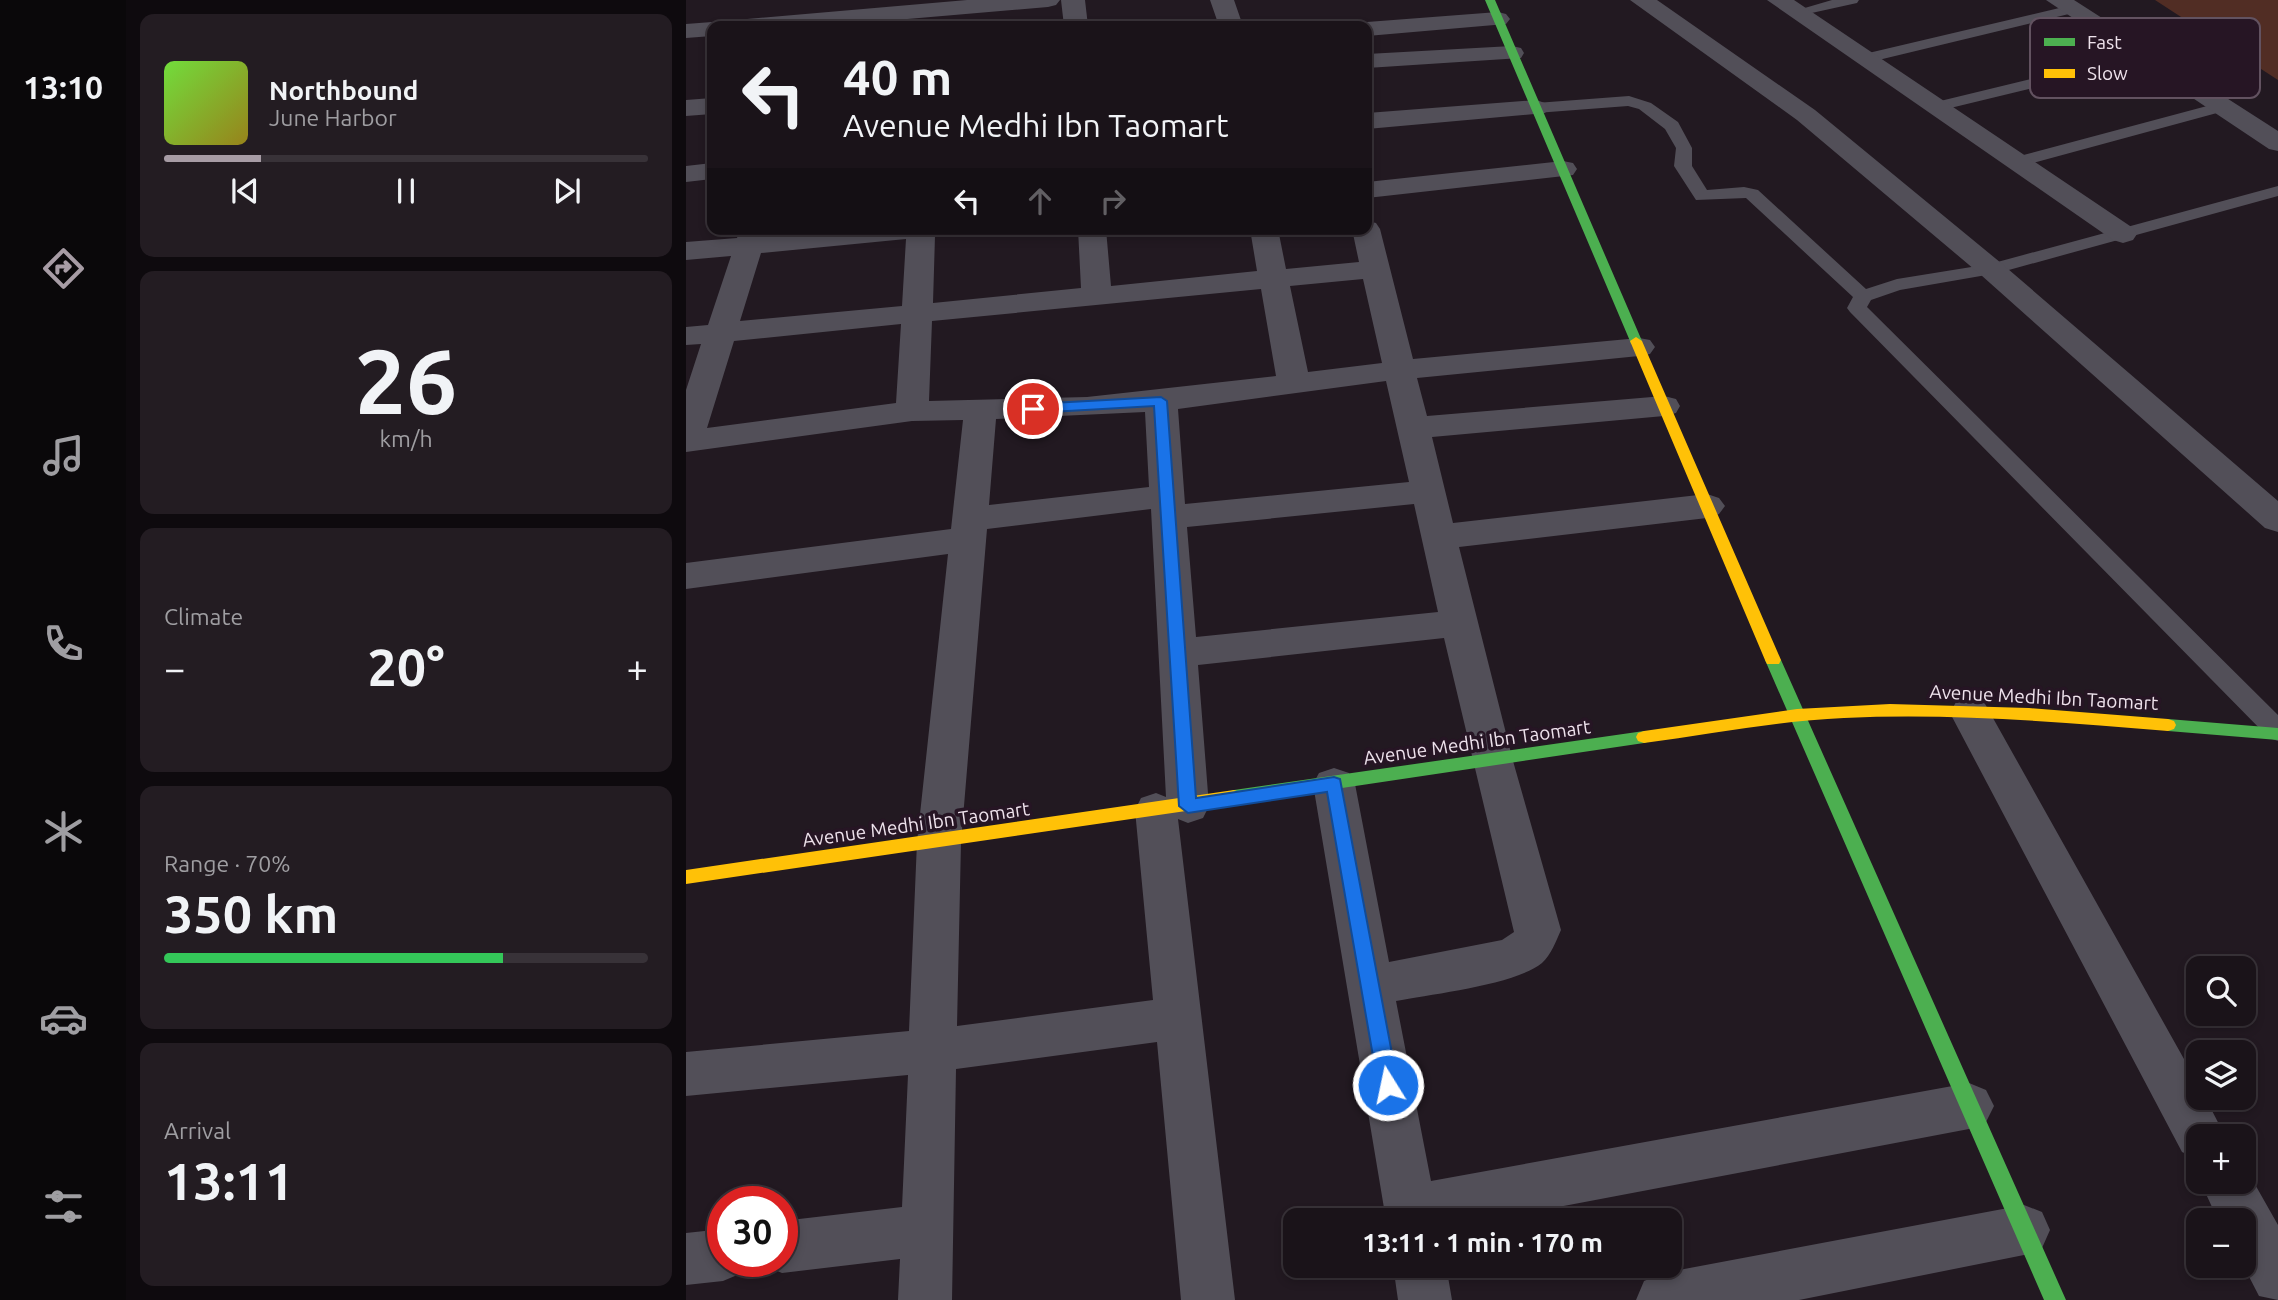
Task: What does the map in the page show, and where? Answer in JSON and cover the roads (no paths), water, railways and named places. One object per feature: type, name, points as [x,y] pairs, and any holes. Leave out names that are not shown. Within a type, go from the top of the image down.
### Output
[{"type":"main road","points":[[1494,10],[1797,716],[2055,1300]]},
{"type":"main road","name":"Avenue Medhi Ibn Taomart","points":[[686,877],[1797,716],[1970,713],[2047,715],[2278,732]]},
{"type":"street","points":[[778,21],[833,9],[859,21],[1048,0]]},
{"type":"street","points":[[1073,0],[1075,21]]},
{"type":"street","points":[[1222,0],[1229,21]]},
{"type":"street","points":[[1642,0],[1806,116],[1991,269],[2278,520]]},
{"type":"street","points":[[2065,4],[2086,18]]},
{"type":"street","points":[[1788,6],[2123,234]]},
{"type":"street","points":[[1372,28],[1494,10]]},
{"type":"street","points":[[686,31],[707,26]]},
{"type":"street","points":[[1372,61],[1512,53]]},
{"type":"street","points":[[2208,98],[2278,143]]},
{"type":"street","points":[[686,108],[707,106]]},
{"type":"street","points":[[1372,121],[1536,108]]},
{"type":"street","points":[[1372,189],[1563,170]]},
{"type":"street","points":[[686,174],[707,172]]},
{"type":"street","points":[[686,251],[752,237],[800,235]]},
{"type":"street","points":[[912,411],[921,235]]},
{"type":"street","points":[[1092,235],[1097,296]]},
{"type":"street","points":[[1265,235],[1294,384]]},
{"type":"street","points":[[1367,235],[1492,761],[1538,930],[1533,944],[1525,952],[1507,959],[1370,986]]},
{"type":"street","points":[[752,237],[686,441],[912,411],[1161,401],[1399,370],[1639,347]]},
{"type":"street","points":[[686,336],[1375,269]]},
{"type":"street","points":[[1161,401],[1177,653],[1172,808],[1178,1018],[1208,1300]]},
{"type":"street","points":[[1413,428],[1664,406]]},
{"type":"street","points":[[925,1300],[930,1051],[939,842],[980,410]]},
{"type":"street","points":[[686,576],[969,529],[1167,507],[1427,491]]},
{"type":"street","points":[[1439,537],[1707,506]]},
{"type":"street","points":[[1177,653],[1459,623]]},
{"type":"street","points":[[1970,713],[2193,1124]]},
{"type":"street","points":[[1334,784],[1410,1208]]},
{"type":"street","points":[[686,1074],[930,1051],[1178,1018]]},
{"type":"street","points":[[1447,1208],[1969,1106]]},
{"type":"street","points":[[2232,1194],[2278,1277]]},
{"type":"street","points":[[798,1245],[927,1230]]},
{"type":"street","points":[[1663,1300],[2024,1230]]},
{"type":"street","points":[[686,1259],[707,1257]]},
{"type":"street","points":[[1421,1278],[1425,1300]]},
{"type":"lane","points":[[1788,6],[1852,0]]},
{"type":"lane","points":[[1866,58],[2065,4]]},
{"type":"lane","points":[[1938,106],[2030,84]]},
{"type":"lane","points":[[1536,108],[1629,101],[1645,106],[1672,126],[1685,148],[1683,166],[1702,195],[1744,191],[1752,194],[1863,296]]},
{"type":"lane","points":[[2018,162],[2222,107]]},
{"type":"lane","points":[[2278,191],[1991,269],[1897,285],[1863,296],[1857,308],[1864,319],[2058,507],[2278,732]]}]
